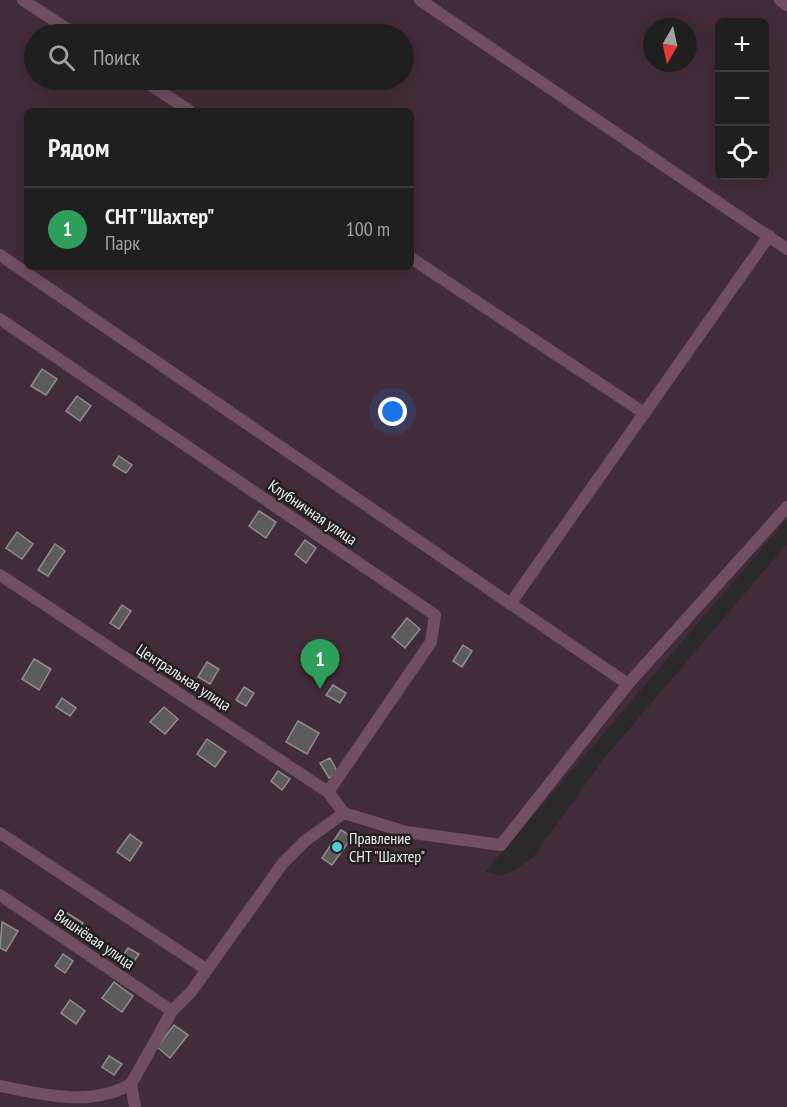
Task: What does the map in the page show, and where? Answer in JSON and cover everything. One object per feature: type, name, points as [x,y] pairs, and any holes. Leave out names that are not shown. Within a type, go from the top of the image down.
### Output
[{"type":"lane","points":[[23,0],[60,24]]},
{"type":"lane","points":[[420,0],[787,249]]},
{"type":"lane","points":[[780,0],[787,5]]},
{"type":"lane","points":[[158,90],[185,108]]},
{"type":"lane","points":[[510,604],[769,236]]},
{"type":"lane","points":[[0,255],[628,684]]},
{"type":"lane","points":[[414,260],[644,413]]},
{"type":"lane","name":"Клубничная улица","points":[[0,319],[435,615],[431,642],[328,792]]},
{"type":"lane","points":[[0,1086],[54,1098],[90,1101],[119,1093],[131,1084],[172,1011],[191,992],[206,969],[246,919],[283,863],[305,841],[344,813],[406,831],[501,844],[628,684],[787,507]]},
{"type":"lane","name":"Центральная улица","points":[[0,575],[328,792],[344,813]]},
{"type":"lane","points":[[0,832],[206,969]]},
{"type":"lane","name":"Вишнёвая улица","points":[[0,895],[172,1011]]},
{"type":"lane","points":[[131,1084],[135,1107]]},
{"type":"shaded area","points":[[0,0],[787,0],[787,519],[485,872],[500,876],[515,870],[534,856],[606,756],[787,544],[787,1107],[0,1107]]},
{"type":"building","points":[[42,369],[57,379],[46,395],[31,386]]},
{"type":"building","points":[[77,396],[91,406],[80,421],[66,411]]},
{"type":"building","points":[[119,456],[132,465],[126,473],[113,465]]},
{"type":"building","points":[[259,511],[276,522],[266,538],[249,526]]},
{"type":"building","points":[[17,532],[33,544],[22,559],[6,548]]},
{"type":"building","points":[[305,540],[316,548],[306,563],[295,554]]},
{"type":"building","points":[[55,544],[65,551],[48,576],[38,570]]},
{"type":"building","points":[[122,605],[131,611],[119,629],[110,623]]},
{"type":"building","points":[[407,618],[420,629],[405,648],[392,637]]},
{"type":"building","points":[[463,645],[472,651],[462,667],[453,661]]},
{"type":"building","points":[[34,659],[51,669],[39,690],[22,679]]},
{"type":"building","points":[[207,662],[219,669],[210,684],[198,677]]},
{"type":"building","points":[[333,685],[346,693],[340,703],[326,695]]},
{"type":"building","points":[[244,687],[254,693],[246,706],[236,700]]},
{"type":"building","points":[[62,698],[76,708],[70,716],[56,707]]},
{"type":"building","points":[[164,707],[178,719],[165,734],[150,722]]},
{"type":"building","points":[[298,721],[319,733],[307,754],[286,742]]},
{"type":"building","points":[[207,739],[226,752],[215,767],[197,754]]},
{"type":"building","points":[[330,758],[338,773],[329,778],[320,763]]},
{"type":"building","points":[[278,771],[290,779],[282,790],[271,781]]},
{"type":"building","name":"Правление СНТ \"Шахтер\"","points":[[341,830],[352,837],[332,865],[322,858]]},
{"type":"building","points":[[130,834],[142,843],[130,861],[117,852]]},
{"type":"building","points":[[67,913],[83,923],[76,933],[61,922]]},
{"type":"building","points":[[2,922],[18,931],[6,951],[0,948]]},
{"type":"building","points":[[128,948],[139,954],[131,966],[120,959]]},
{"type":"building","points":[[63,954],[73,961],[65,973],[55,966]]},
{"type":"building","points":[[114,982],[133,996],[122,1012],[102,998]]},
{"type":"building","points":[[70,1000],[85,1011],[76,1024],[61,1013]]},
{"type":"building","points":[[174,1025],[188,1035],[170,1058],[157,1047]]},
{"type":"building","points":[[109,1056],[122,1064],[114,1075],[102,1067]]},
{"type":"place","name":"СНТ \"Шахтер\"","points":[[320,689]]},
{"type":"place","name":"Правление СНТ \"Шахтер\"","points":[[337,847]]}]
